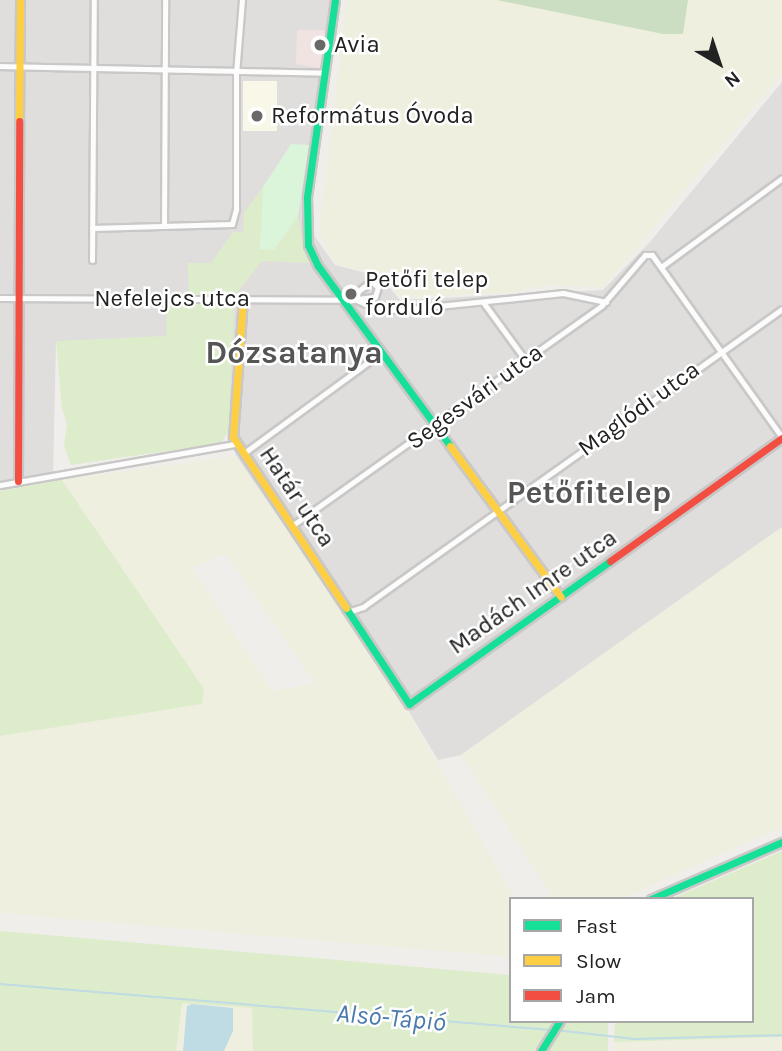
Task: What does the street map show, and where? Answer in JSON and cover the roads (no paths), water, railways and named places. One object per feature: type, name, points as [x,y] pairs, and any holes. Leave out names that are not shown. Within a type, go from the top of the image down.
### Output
[{"type":"street","points":[[18,481],[20,0]]},
{"type":"street","points":[[92,260],[94,0]]},
{"type":"street","points":[[164,225],[165,0]]},
{"type":"street","points":[[92,228],[227,226],[235,219],[236,69],[242,0]]},
{"type":"street","points":[[335,0],[305,227],[318,266],[349,300],[382,352],[561,597]]},
{"type":"street","points":[[0,66],[325,73]]},
{"type":"street","points":[[782,178],[661,267],[782,437]]},
{"type":"street","name":"Segesvári utca","points":[[293,525],[436,426],[606,302],[645,255],[652,254],[661,267]]},
{"type":"street","points":[[367,282],[378,286],[375,297],[349,300],[367,282]]},
{"type":"street","points":[[349,300],[377,309],[399,310],[563,293],[606,302]]},
{"type":"street","name":"Nefelejcs utca","points":[[0,298],[349,300]]},
{"type":"street","points":[[236,444],[233,437],[243,299]]},
{"type":"street","points":[[483,302],[526,361]]},
{"type":"street","name":"Maglódi utca","points":[[351,611],[363,607],[782,309]]},
{"type":"street","points":[[244,453],[382,352]]},
{"type":"street","name":"Madách Imre utca","points":[[409,704],[782,437]]},
{"type":"street","name":"Határ utca","points":[[0,485],[236,444],[351,611],[409,704]]},
{"type":"street","points":[[656,897],[782,842]]},
{"type":"street","points":[[541,1051],[559,1024]]},
{"type":"water","points":[[192,1004],[233,1008],[233,1031],[224,1051],[183,1051],[187,1006]]},
{"type":"waterway","name":"Alsó-Tápió","points":[[0,984],[551,1030]]},
{"type":"waterway","name":"Alsó-Tápió","points":[[556,1030],[634,1039],[782,1035]]},
{"type":"place","name":"Avia","points":[[320,45]]},
{"type":"place","name":"Református Óvoda","points":[[257,116]]},
{"type":"place","name":"Petőfi telep forduló","points":[[351,294]]},
{"type":"district","name":"Dózsatanya","points":[[294,353]]},
{"type":"district","name":"Petőfitelep","points":[[589,493]]}]
